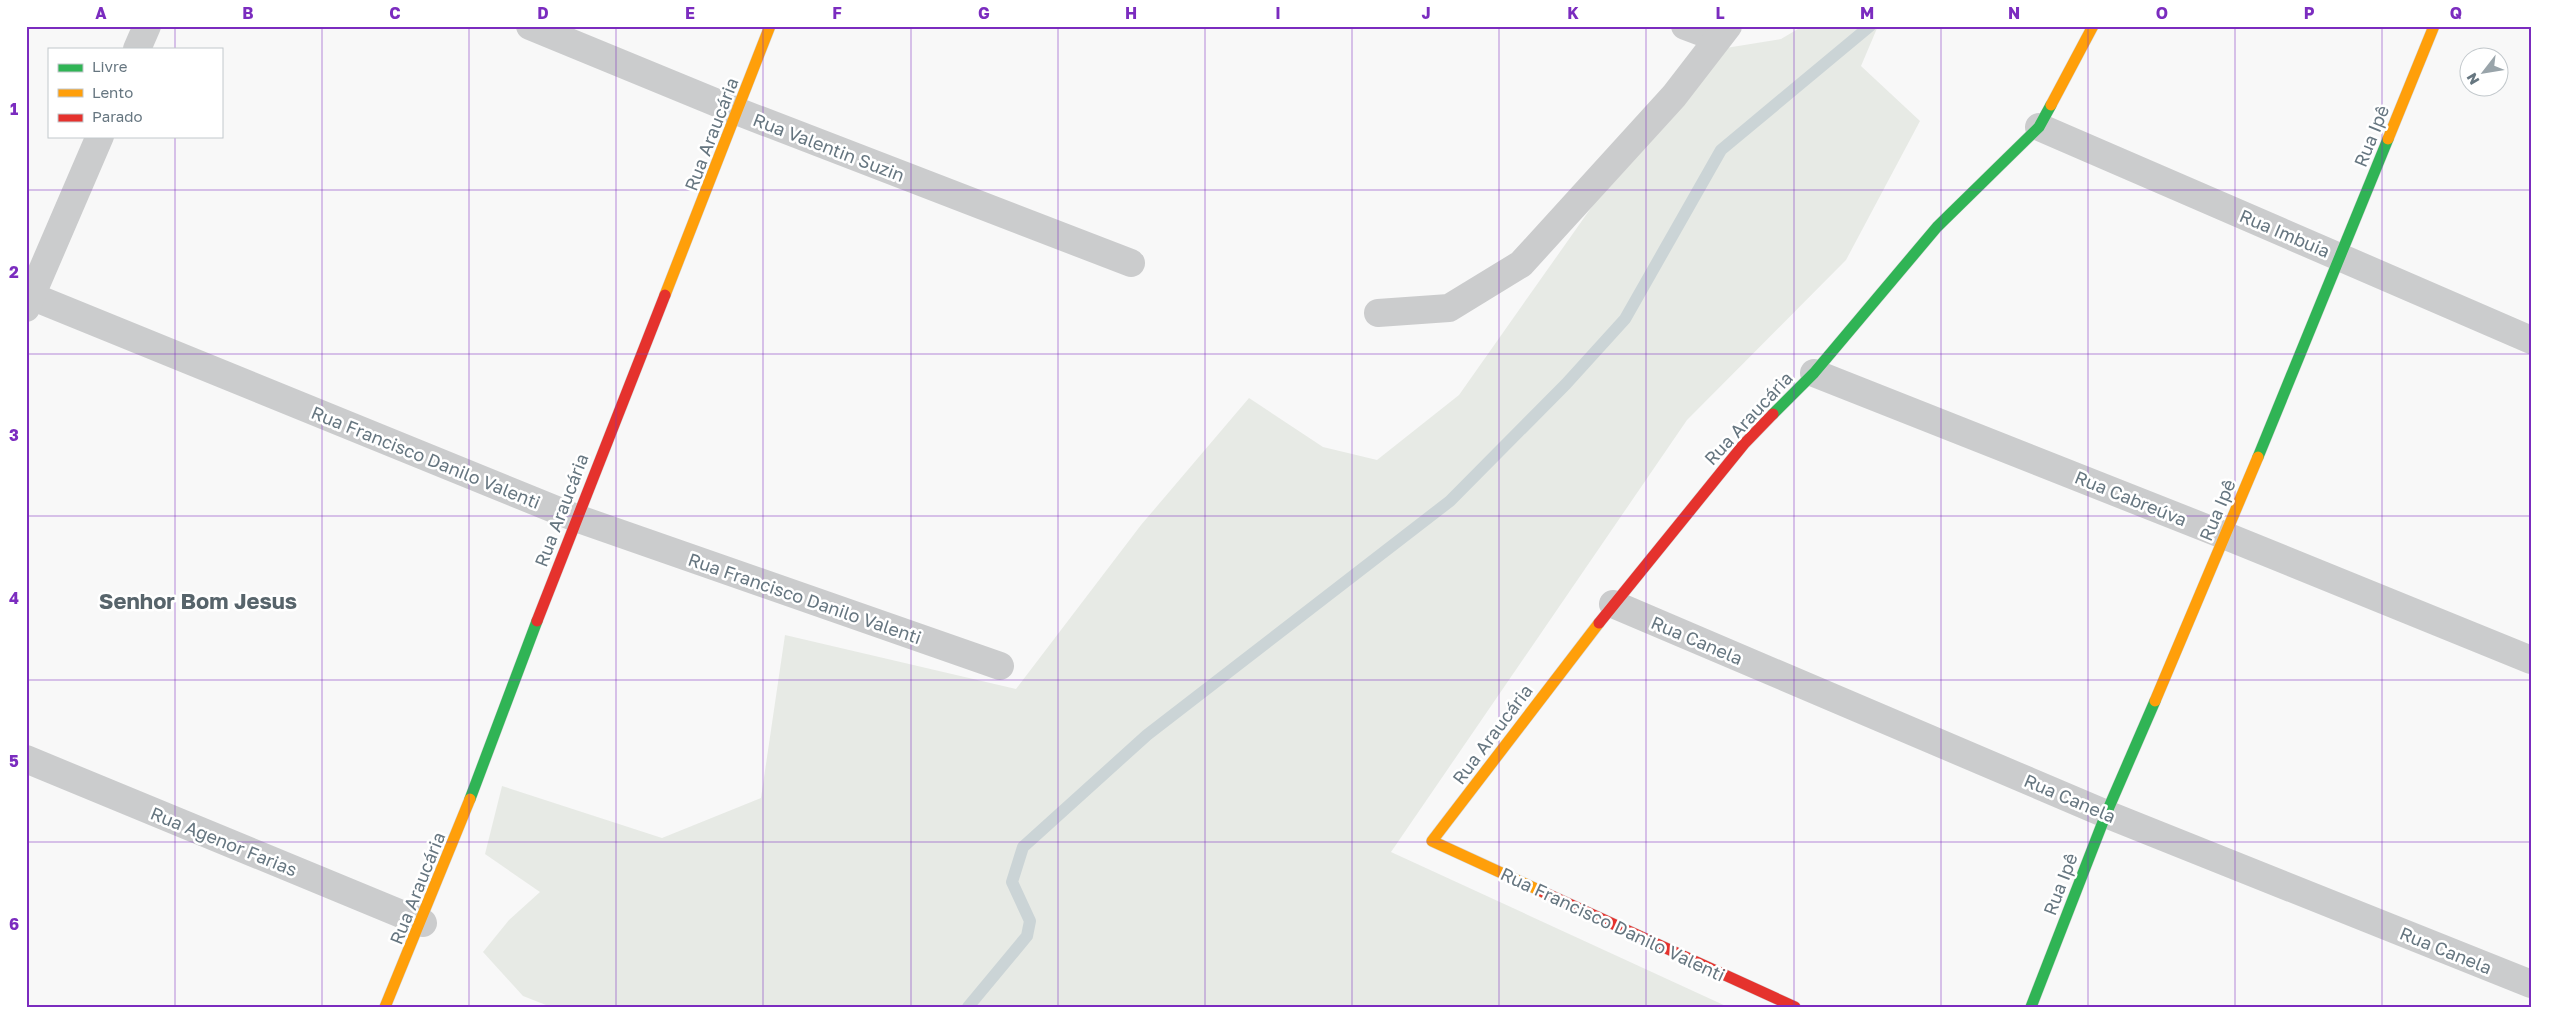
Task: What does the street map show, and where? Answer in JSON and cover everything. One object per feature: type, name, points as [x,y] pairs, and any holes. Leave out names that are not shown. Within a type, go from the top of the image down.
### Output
[{"type":"street","points":[[137,48],[147,26]]},
{"type":"street","name":"Rua Valentin Suzin","points":[[530,26],[739,112],[1131,263]]},
{"type":"street","name":"Rua Araucária","points":[[385,1007],[423,923],[497,733],[576,518],[739,112],[770,26]]},
{"type":"street","points":[[1378,313],[1449,308],[1520,264],[1674,96],[1723,32],[1686,26]]},
{"type":"street","name":"Rua Araucária","points":[[1432,841],[1613,604],[1744,444],[1814,373],[1937,227],[2038,126],[2093,26]]},
{"type":"street","name":"Rua Ipê","points":[[2031,1007],[2106,814],[2226,536],[2434,26]]},
{"type":"street","name":"Rua Imbuia","points":[[2038,126],[2531,340]]},
{"type":"street","points":[[28,299],[99,138]]},
{"type":"street","name":"Rua Francisco Danilo Valenti","points":[[28,299],[576,518],[1000,666]]},
{"type":"street","name":"Rua Cabreúva","points":[[1814,373],[2226,536],[2531,660]]},
{"type":"street","name":"Rua Canela","points":[[1613,604],[2106,814],[2531,984]]},
{"type":"street","name":"Rua Agenor Farias","points":[[26,760],[423,923]]},
{"type":"street","name":"Rua Francisco Danilo Valenti","points":[[1432,841],[1795,1007]]},
{"type":"shaded area","points":[[1803,26],[1878,26],[1861,66],[1920,121],[1846,260],[1687,420],[1391,852],[1728,1007],[551,1007],[523,996],[483,952],[509,920],[540,892],[485,854],[502,786],[662,838],[761,798],[785,635],[1016,689],[1141,525],[1249,398],[1323,447],[1377,460],[1459,395],[1701,52],[1781,39]]},
{"type":"waterway","points":[[968,1007],[1027,936],[1030,921],[1012,882],[1023,847],[1147,735],[1450,501],[1566,384],[1625,319],[1721,150],[1870,26]]},
{"type":"traffic: fast","points":[[1773,414],[1814,373],[1937,227],[2039,127],[2051,105]]},
{"type":"traffic: fast","points":[[2258,457],[2388,139]]},
{"type":"traffic: fast","points":[[470,799],[537,621]]},
{"type":"traffic: fast","points":[[2031,1007],[2106,814],[2155,701]]},
{"type":"traffic: slow","points":[[665,295],[770,26]]},
{"type":"traffic: slow","points":[[2051,105],[2093,26]]},
{"type":"traffic: slow","points":[[2388,139],[2434,26]]},
{"type":"traffic: slow","points":[[2155,701],[2258,457]]},
{"type":"traffic: slow","points":[[1543,892],[1432,841],[1599,623]]},
{"type":"traffic: slow","points":[[385,1007],[470,799]]},
{"type":"traffic: jam","points":[[537,621],[665,295]]},
{"type":"traffic: jam","points":[[1599,623],[1744,444],[1773,414]]},
{"type":"traffic: jam","points":[[1543,892],[1795,1007]]},
{"type":"district","name":"Senhor Bom Jesus","points":[[198,600]]}]
